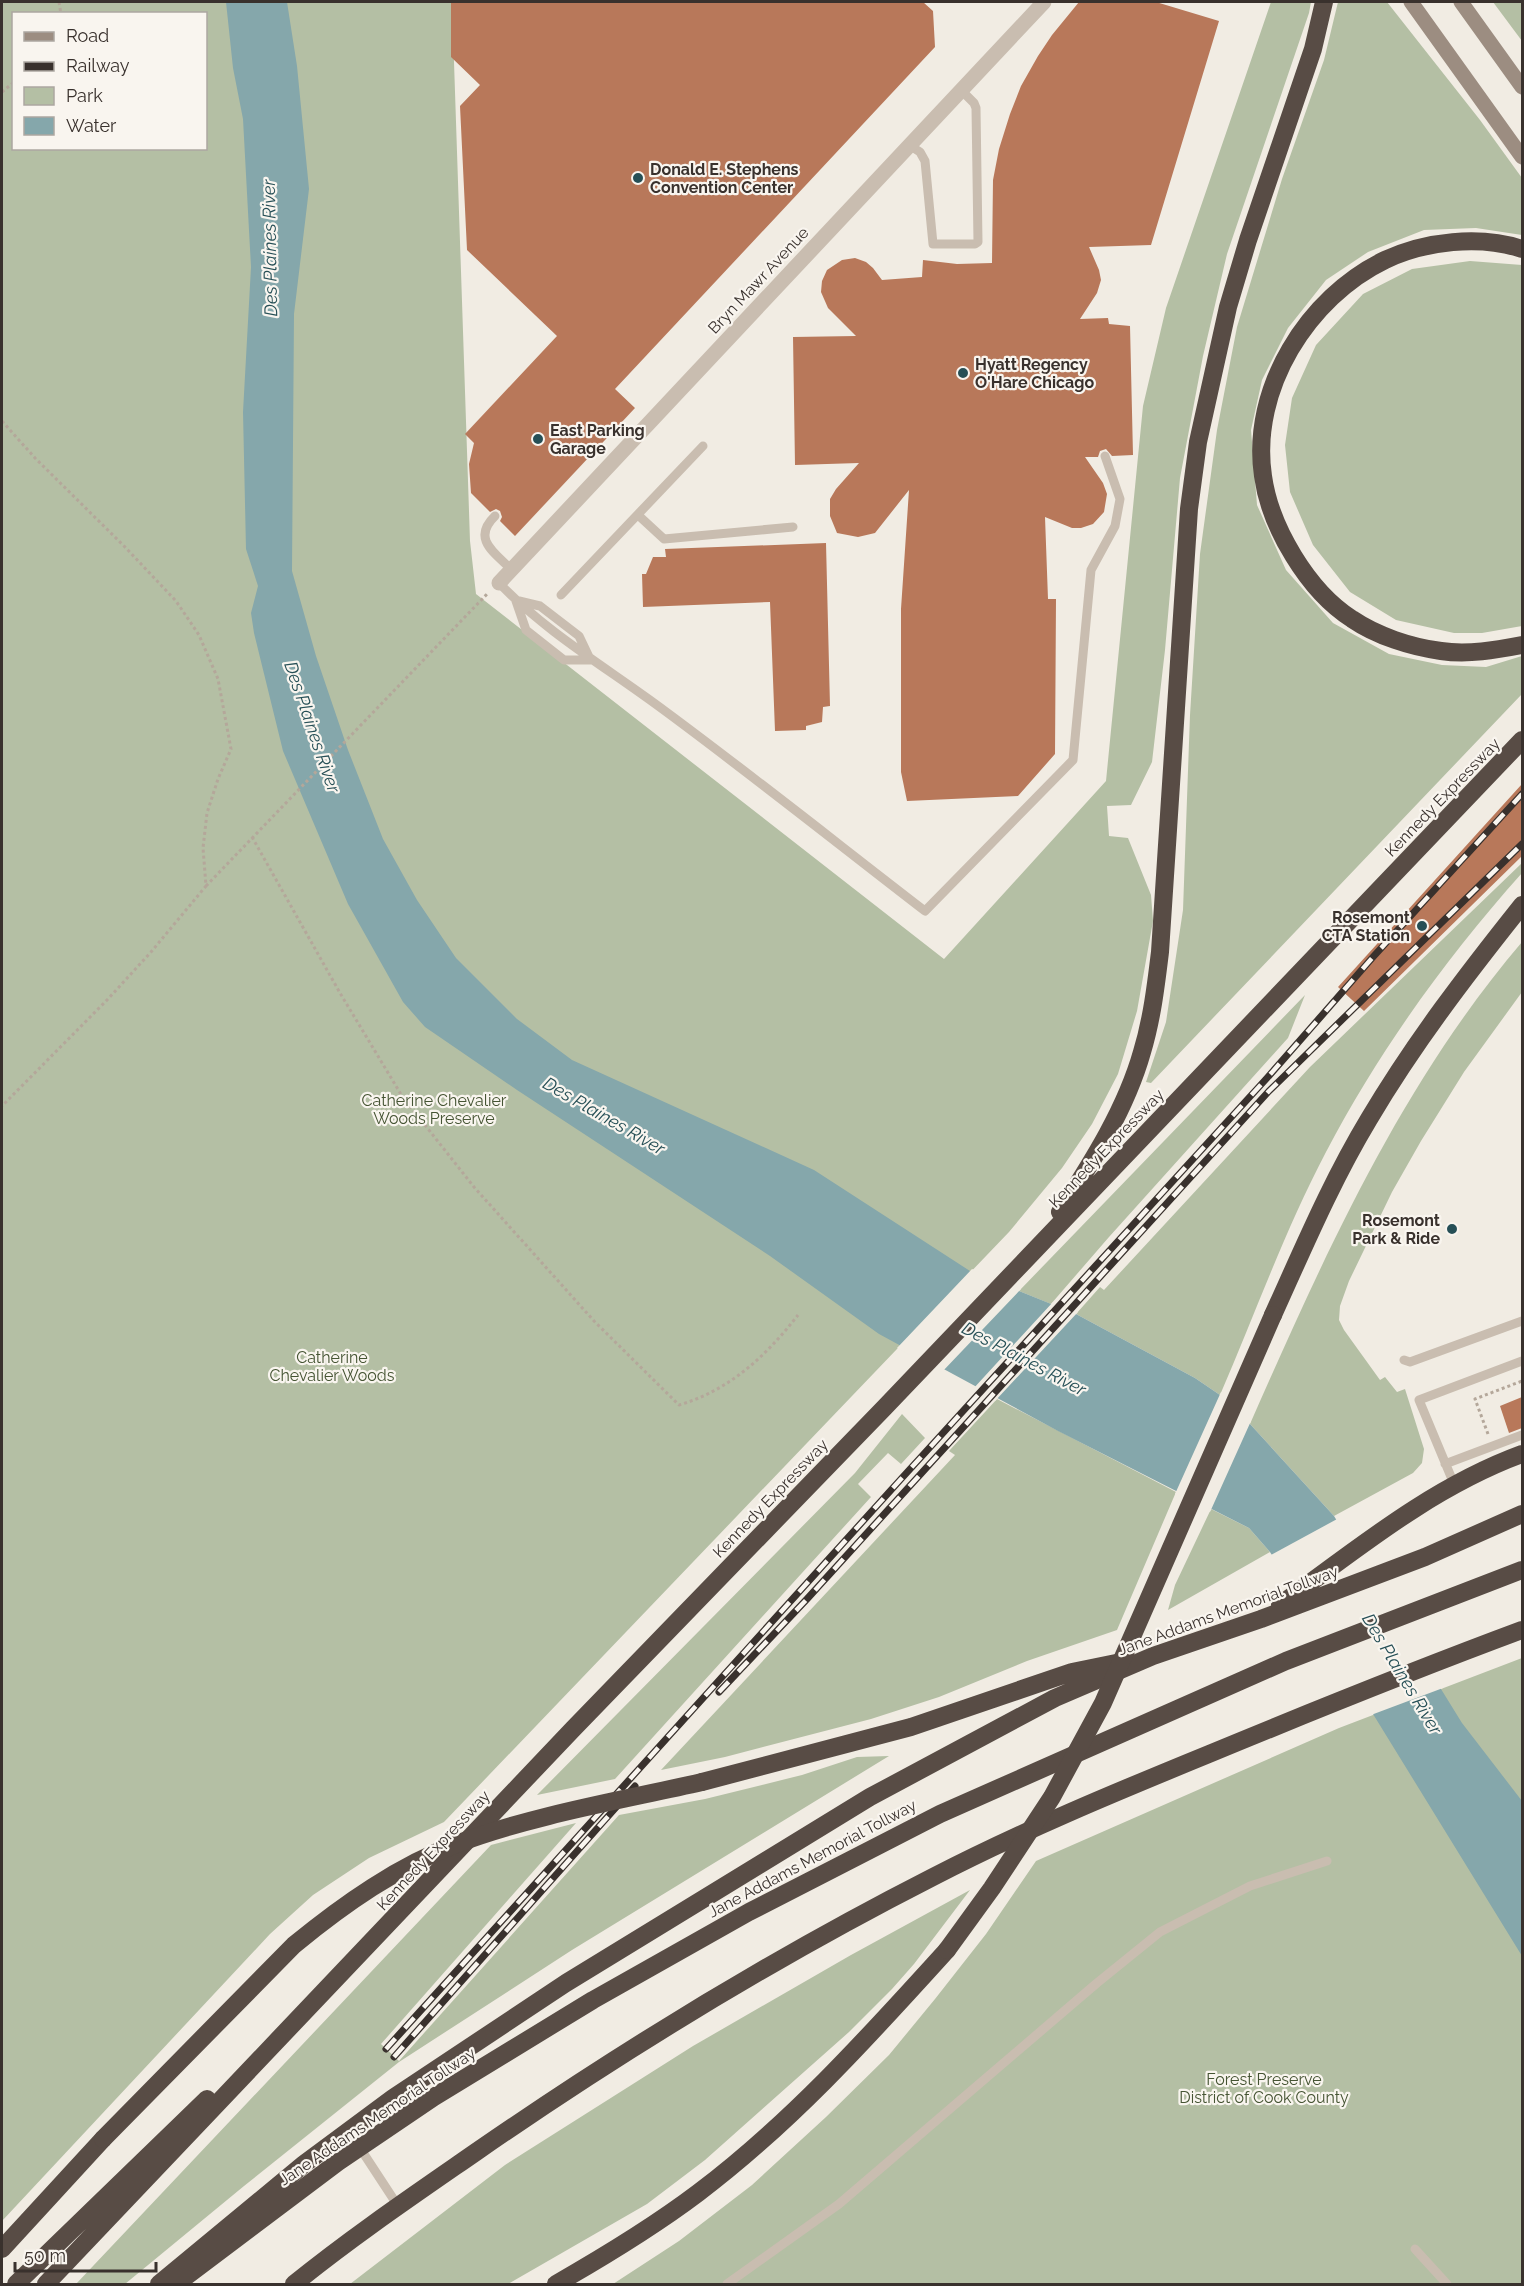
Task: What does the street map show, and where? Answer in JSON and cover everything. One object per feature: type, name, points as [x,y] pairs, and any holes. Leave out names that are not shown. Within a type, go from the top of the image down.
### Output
[{"type":"highway","points":[[1038,1247],[1108,1133],[1142,1054],[1152,1010],[1161,940],[1190,509],[1198,442],[1228,307],[1248,240],[1313,49],[1324,2]]},
{"type":"highway","points":[[1522,249],[1482,242],[1425,246],[1399,254],[1347,282],[1320,308],[1297,337],[1281,368],[1269,398],[1263,427],[1262,474],[1266,496],[1278,526],[1305,573],[1317,588],[1349,618],[1386,636],[1421,648],[1443,652],[1494,650],[1522,645]]},
{"type":"highway","name":"Kennedy Expressway","points":[[46,2284],[380,1935],[573,1729],[885,1407],[1522,740]]},
{"type":"highway","points":[[556,2284],[637,2237],[699,2192],[760,2142],[824,2083],[947,1950],[992,1888],[1052,1797],[1103,1703],[1328,1195],[1368,1121],[1410,1053],[1466,976],[1522,905]]},
{"type":"highway","points":[[1261,1618],[1402,1515],[1454,1484],[1522,1454]]},
{"type":"highway","points":[[1475,1536],[1522,1514]]},
{"type":"highway","points":[[1475,1536],[1522,1526]]},
{"type":"highway","name":"Jane Addams Memorial Tollway","points":[[159,2284],[304,2164],[384,2105],[486,2035],[566,1983],[870,1797],[1054,1698],[1154,1656],[1425,1557],[1475,1536]]},
{"type":"highway","name":"Jane Addams Memorial Tollway","points":[[176,2284],[360,2148],[434,2097],[593,2000],[749,1912],[940,1814],[1286,1661],[1522,1570]]},
{"type":"highway","points":[[294,2284],[398,2206],[522,2120],[660,2030],[801,1947],[935,1876],[1070,1813],[1315,1710],[1522,1630]]},
{"type":"highway","points":[[2,2249],[103,2139],[294,1946],[326,1918],[392,1875],[458,1843],[494,1832],[702,1782],[911,1727],[1072,1672],[1154,1656]]},
{"type":"highway","points":[[16,2284],[380,1935]]},
{"type":"main road","points":[[1411,2],[1522,157]]},
{"type":"main road","points":[[1461,2],[1522,87]]},
{"type":"street","name":"Bryn Mawr Avenue","points":[[499,583],[1044,2]]},
{"type":"lane","points":[[909,146],[920,152],[925,160],[933,244],[975,244],[978,242],[976,108],[974,102],[961,90]]},
{"type":"lane","points":[[561,595],[703,446]]},
{"type":"lane","points":[[515,600],[540,606],[579,636],[591,660],[664,710],[925,911],[1073,760],[1090,570],[1115,526],[1120,499],[1105,456]]},
{"type":"lane","points":[[638,515],[664,539],[793,527]]},
{"type":"lane","points":[[495,516],[483,531],[484,540],[512,570]]},
{"type":"lane","points":[[499,583],[515,600],[526,630],[564,660],[591,660]]},
{"type":"lane","points":[[1404,1360],[1410,1362],[1522,1321]]},
{"type":"lane","points":[[1454,1484],[1419,1400],[1522,1361]]},
{"type":"lane","points":[[1445,1464],[1522,1435]]},
{"type":"lane","points":[[726,2284],[839,2204],[1097,1983],[1160,1932],[1250,1886],[1327,1861]]},
{"type":"lane","points":[[360,2148],[398,2206]]},
{"type":"lane","points":[[1415,2249],[1447,2284]]},
{"type":"path","points":[[2,421],[35,458],[176,601],[199,635],[218,679],[231,749],[218,778],[207,813],[203,848],[206,886]]},
{"type":"path","points":[[2,1106],[129,976],[206,886],[479,600]]},
{"type":"path","points":[[252,837],[340,993],[402,1096],[474,1187],[594,1321],[679,1405],[706,1395],[755,1364],[798,1315]]},
{"type":"path","points":[[1492,1446],[1475,1399],[1522,1381]]},
{"type":"green space","name":"Catherine Chevalier Woods Preserve","points":[[2,2],[452,2],[470,541],[476,594],[944,959],[1106,781],[1143,406],[1166,308],[1271,2],[1311,2],[1227,254],[1203,356],[1180,478],[1165,650],[1152,762],[1131,805],[1107,806],[1109,836],[1128,838],[1151,895],[1153,921],[1137,1011],[1118,1074],[1092,1124],[1062,1168],[1009,1232],[444,1822],[369,1858],[313,1895],[270,1934],[2,2221]]},
{"type":"green space","points":[[1338,2],[1387,2],[1480,120],[1522,178],[1522,235],[1476,228],[1424,230],[1368,252],[1326,280],[1288,328],[1262,380],[1251,430],[1257,505],[1286,570],[1333,623],[1389,654],[1442,665],[1486,667],[1522,656],[1522,694],[1151,1083],[1146,1082],[1166,1022],[1183,910],[1190,715],[1200,554],[1217,430],[1237,327],[1282,179],[1324,60]]},
{"type":"green space","points":[[1493,2],[1522,2],[1522,41]]},
{"type":"green space","points":[[1470,261],[1522,265],[1522,626],[1482,633],[1454,633],[1396,620],[1350,592],[1313,545],[1290,492],[1285,445],[1292,398],[1316,345],[1363,294],[1412,269]]},
{"type":"green space","points":[[1522,863],[1522,873],[1467,938],[1415,1006],[1347,1114],[1297,1211],[1220,1395],[1195,1378],[1076,1314],[1100,1287],[1104,1290],[1310,1067]]},
{"type":"green space","points":[[1522,942],[1522,992],[1464,1072],[1421,1141],[1392,1192],[1349,1281],[1340,1306],[1339,1320],[1344,1330],[1380,1380],[1385,1377],[1397,1392],[1405,1389],[1424,1449],[1422,1463],[1413,1473],[1334,1516],[1250,1424],[1307,1297],[1369,1172],[1439,1053]]},
{"type":"green space","points":[[1305,995],[1288,1038],[1051,1304],[1019,1291]]},
{"type":"green space","points":[[997,1399],[1176,1492],[1117,1630],[1027,1661],[939,1697],[871,1719],[725,1757],[661,1770],[955,1455],[949,1451]]},
{"type":"green space","points":[[902,1414],[925,1438],[901,1464],[888,1453],[858,1484],[871,1497],[615,1779],[537,1795],[855,1473]]},
{"type":"green space","points":[[1211,1509],[1249,1528],[1270,1552],[1168,1610],[1175,1585]]},
{"type":"green space","name":"Forest Preserve District of Cook County","points":[[1522,1658],[1522,2284],[613,2284],[679,2241],[752,2185],[889,2055],[986,1934],[1036,1861],[1339,1728]]},
{"type":"green space","points":[[889,1756],[572,1950],[399,2062],[125,2284],[76,2284],[491,1845],[576,1823],[381,2044],[399,2061],[619,1815],[705,1799],[802,1775],[857,1757]]},
{"type":"green space","points":[[970,1890],[914,1964],[849,2032],[705,2160],[647,2204],[508,2284],[350,2284],[505,2165],[693,2046]]},
{"type":"water","name":"Des Plaines River","points":[[226,2],[287,2],[297,66],[309,189],[294,314],[292,571],[316,656],[348,750],[383,839],[417,900],[456,958],[517,1019],[572,1060],[814,1170],[970,1271],[1076,1314],[1195,1378],[1220,1395],[1250,1424],[1334,1516],[1462,1723],[1522,1801],[1522,1956],[1270,1552],[1249,1528],[1058,1431],[879,1334],[770,1256],[425,1027],[403,1002],[348,904],[283,751],[254,633],[251,613],[258,586],[246,549],[243,412],[251,267],[243,119],[233,68]]},
{"type":"pier","points":[[972,1269],[1021,1289],[942,1372],[897,1348]]},
{"type":"pier","points":[[1053,1302],[1078,1312],[995,1401],[973,1389]]},
{"type":"pier","points":[[1221,1392],[1251,1421],[1210,1512],[1175,1494]]},
{"type":"pier","points":[[1339,1518],[1443,1688],[1371,1715],[1269,1556]]},
{"type":"building","name":"Donald E. Stephens Convention Center","points":[[451,2],[923,2],[933,11],[935,47],[615,389],[635,408],[515,536],[500,521],[502,517],[500,511],[496,509],[490,512],[471,493],[469,464],[474,443],[465,434],[557,336],[467,250],[460,106],[480,85],[451,57]]},
{"type":"building","name":"Hyatt Regency O'Hare Chicago","points":[[1079,2],[1156,2],[1219,21],[1151,245],[1089,247],[1101,280],[1097,293],[1080,319],[1108,318],[1109,324],[1130,326],[1133,455],[1112,456],[1106,449],[1100,451],[1098,457],[1085,457],[1103,483],[1107,494],[1104,512],[1093,524],[1072,528],[1045,517],[1048,599],[1056,599],[1055,754],[1018,796],[907,801],[901,772],[901,609],[909,490],[875,533],[858,537],[837,533],[830,516],[830,499],[859,463],[795,465],[793,337],[856,336],[828,308],[821,292],[822,281],[827,270],[842,260],[855,258],[866,262],[882,280],[922,277],[923,260],[957,264],[992,263],[993,180],[999,149],[1010,114],[1021,86],[1038,56]]},
{"type":"building","points":[[826,543],[830,706],[823,707],[822,722],[806,726],[806,730],[775,731],[770,602],[643,607],[642,574],[646,574],[653,557],[666,557],[665,549]]},
{"type":"building","name":"Rosemont CTA Station","points":[[1522,784],[1522,856],[1364,1011],[1338,987]]},
{"type":"building","points":[[1522,1397],[1522,1428],[1509,1433],[1500,1406]]},
{"type":"railway","points":[[386,2049],[1522,794]]},
{"type":"railway","points":[[719,1692],[807,1599],[1269,1091],[1522,844]]},
{"type":"railway","points":[[394,2057],[635,1786]]},
{"type":"place","name":"Donald E. Stephens Convention Center","points":[[638,178]]},
{"type":"place","name":"Hyatt Regency O'Hare Chicago","points":[[963,373]]},
{"type":"place","name":"East Parking Garage","points":[[538,439]]},
{"type":"place","name":"Rosemont CTA Station","points":[[1422,926]]},
{"type":"place","name":"Rosemont Park & Ride","points":[[1452,1229]]},
{"type":"park label","name":"Catherine Chevalier Woods","points":[[332,1366]]}]
